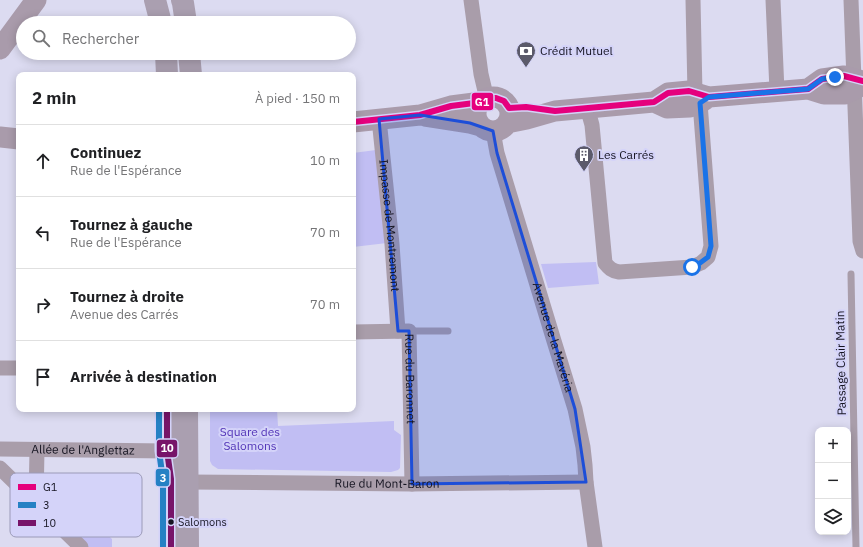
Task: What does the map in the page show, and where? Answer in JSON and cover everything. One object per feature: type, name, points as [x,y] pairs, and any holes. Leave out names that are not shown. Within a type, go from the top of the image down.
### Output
[{"type":"main road","points":[[24,16],[36,0]]},
{"type":"main road","points":[[155,0],[159,16]]},
{"type":"main road","points":[[0,49],[16,27]]},
{"type":"main road","points":[[189,60],[190,72]]},
{"type":"main road","points":[[420,115],[470,123],[498,122],[526,107],[555,111],[654,102],[668,93],[689,91],[701,97],[808,89],[822,79],[844,76],[858,84]]},
{"type":"main road","points":[[356,122],[420,115],[451,106],[496,98],[504,101],[498,122]]},
{"type":"main road","points":[[485,100],[478,106],[476,114],[478,120],[498,122]]},
{"type":"main road","points":[[167,412],[167,451],[171,479],[171,547]]},
{"type":"main road","points":[[187,412],[188,547]]},
{"type":"street","points":[[471,0],[481,74],[485,91],[485,100]]},
{"type":"street","points":[[587,107],[592,125],[605,263],[611,270],[619,272],[692,267],[708,257],[711,246],[693,0]]},
{"type":"street","points":[[774,0],[777,91]]},
{"type":"street","points":[[851,0],[858,84],[860,241],[863,251]]},
{"type":"street","name":"Impasse de Montremont","points":[[379,119],[392,244],[404,331]]},
{"type":"street","name":"Avenue de la Mavéria","points":[[498,122],[497,153],[575,409],[583,447],[595,547]]},
{"type":"street","name":"Rue du Baronnet","points":[[356,332],[404,331],[412,484]]},
{"type":"street","points":[[0,368],[16,368]]},
{"type":"street","name":"Allée de l'Anglettaz","points":[[0,450],[167,451]]},
{"type":"street","points":[[37,450],[37,473]]},
{"type":"street","points":[[0,468],[10,477]]},
{"type":"street","name":"Rue du Mont-Baron","points":[[187,482],[412,484],[586,482]]},
{"type":"street","points":[[71,537],[81,547]]},
{"type":"lane","name":"Passage Clair Matin","points":[[851,274],[856,547]]},
{"type":"lane","points":[[404,331],[448,331]]},
{"type":"highlighted area","points":[[420,115],[470,123],[493,131],[497,153],[575,409],[586,482],[412,484],[409,331],[398,331],[379,119]]},
{"type":"green space","points":[[376,150],[387,243],[356,247],[356,153]]},
{"type":"green space","points":[[596,262],[599,284],[548,288],[541,264]]},
{"type":"green space","name":"Square des Salomons","points":[[210,412],[277,412],[278,426],[394,421],[394,430],[401,435],[400,468],[391,472],[218,469],[212,465],[210,461]]},
{"type":"green space","points":[[77,537],[110,537],[112,539],[112,547],[87,547]]},
{"type":"transit line","name":"G1","points":[[356,122],[420,115],[451,106],[482,102],[488,98],[496,98],[504,101],[509,108],[526,107],[555,111],[654,102],[668,93],[689,91],[709,97],[808,89],[822,79],[844,76],[863,81]]},
{"type":"transit line","name":"3","points":[[159,412],[159,451],[163,480],[163,547]]},
{"type":"transit line","name":"10","points":[[167,412],[167,451],[171,479],[171,547]]},
{"type":"place","name":"Crédit Mutuel","points":[[526,68]]},
{"type":"place","name":"Les Carrés","points":[[584,172]]},
{"type":"place","name":"Salomons","points":[[171,522]]},
{"type":"route","points":[[692,267],[708,257],[711,246],[700,103],[709,97],[808,89],[822,79],[835,77]]}]
